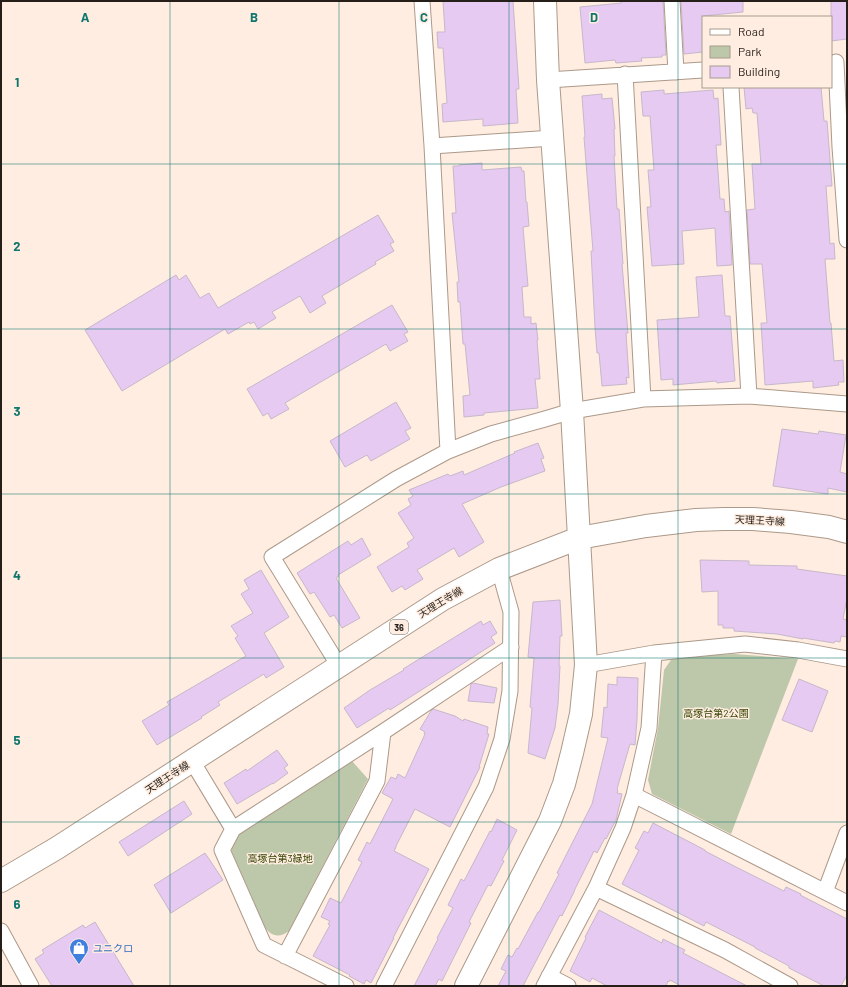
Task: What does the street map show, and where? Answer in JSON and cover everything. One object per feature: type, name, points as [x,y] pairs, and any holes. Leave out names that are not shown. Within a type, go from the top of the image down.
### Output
[{"type":"street","points":[[422,1],[432,146],[448,451]]},
{"type":"street","points":[[466,986],[550,821],[564,784],[581,714],[586,665],[572,411],[548,80],[545,1]]},
{"type":"street","points":[[672,1],[676,72]]},
{"type":"street","points":[[838,61],[844,147],[847,240]]},
{"type":"street","points":[[548,80],[702,70]]},
{"type":"street","points":[[625,74],[643,399]]},
{"type":"street","points":[[731,88],[749,396]]},
{"type":"street","points":[[432,146],[553,138]]},
{"type":"street","points":[[339,666],[272,557],[396,479],[448,451],[491,434],[572,411],[643,399],[749,396],[847,404]]},
{"type":"street","name":"天理王寺線","points":[[1,881],[57,848],[443,599],[499,569],[578,538],[646,526],[696,520],[752,519],[791,522],[829,527],[847,532]]},
{"type":"street","points":[[384,986],[486,786],[502,738],[510,691],[511,612],[499,569]]},
{"type":"street","points":[[586,665],[654,653],[746,644],[798,650],[847,659]]},
{"type":"street","points":[[346,986],[264,945],[222,850],[233,829],[511,648]]},
{"type":"street","points":[[568,986],[547,981],[596,888],[623,828],[634,795],[649,728],[654,653]]},
{"type":"street","points":[[285,956],[377,781],[383,732]]},
{"type":"street","points":[[192,761],[233,829]]},
{"type":"street","points":[[634,795],[847,903]]},
{"type":"street","points":[[826,892],[847,833]]},
{"type":"street","points":[[596,888],[725,950],[790,986]]},
{"type":"street","points":[[1,931],[30,986]]},
{"type":"green space","name":"高塚台第2公園","points":[[734,654],[798,659],[731,834],[652,794],[648,780],[658,728],[664,670],[673,657]]},
{"type":"green space","name":"高塚台第3緑地","points":[[352,761],[368,779],[289,931],[279,936],[273,935],[265,928],[232,852],[231,846],[236,836]]},
{"type":"building","points":[[443,1],[513,1],[519,89],[516,89],[518,123],[483,126],[483,119],[443,122],[442,104],[447,103],[443,48],[438,48],[437,32],[445,32]]},
{"type":"building","points":[[621,1],[663,1],[666,55],[662,55],[662,57],[641,58],[642,61],[616,63],[615,60],[585,63],[580,7],[621,3]]},
{"type":"building","points":[[681,1],[743,1],[743,12],[702,16],[702,52],[684,54]]},
{"type":"building","points":[[831,1],[847,1],[847,39],[832,41]]},
{"type":"building","points":[[744,88],[821,88],[824,121],[827,121],[832,186],[826,186],[830,244],[834,243],[835,259],[825,259],[834,361],[843,360],[844,382],[838,382],[839,385],[813,388],[813,381],[765,385],[761,323],[767,323],[762,264],[750,264],[747,210],[755,209],[752,164],[761,164],[757,113],[753,113],[752,108],[746,109]]},
{"type":"building","points":[[664,90],[664,94],[713,90],[714,99],[718,98],[721,145],[716,145],[720,199],[724,199],[725,212],[729,211],[732,265],[717,266],[715,228],[682,231],[684,264],[652,266],[647,207],[651,207],[648,170],[654,170],[650,116],[643,116],[641,92]]},
{"type":"building","points":[[602,94],[602,99],[612,98],[615,129],[614,156],[628,333],[626,333],[629,378],[626,377],[627,384],[602,386],[595,327],[591,251],[593,251],[582,96]]},
{"type":"building","points":[[482,163],[482,170],[521,167],[522,171],[524,171],[529,226],[523,227],[528,286],[522,287],[524,317],[531,317],[531,324],[536,323],[540,379],[535,379],[538,408],[484,413],[484,415],[464,417],[463,396],[470,395],[465,344],[463,344],[460,302],[458,302],[457,282],[459,282],[452,213],[456,213],[453,166]]},
{"type":"building","points":[[378,215],[394,242],[390,244],[394,251],[375,262],[376,264],[322,296],[326,303],[310,313],[300,296],[272,312],[276,318],[258,329],[254,322],[250,324],[249,322],[228,334],[225,329],[122,391],[85,330],[176,275],[179,280],[186,275],[200,298],[209,293],[218,308]]},
{"type":"building","points":[[722,275],[725,316],[730,316],[735,381],[717,383],[716,381],[673,385],[673,379],[661,380],[657,320],[699,317],[696,277]]},
{"type":"building","points":[[392,305],[408,332],[404,334],[408,341],[390,351],[386,344],[285,403],[289,409],[271,419],[268,413],[263,416],[247,389]]},
{"type":"building","points":[[396,402],[411,428],[405,431],[410,439],[371,461],[367,455],[345,467],[330,441]]},
{"type":"building","points":[[782,429],[818,434],[819,431],[846,435],[840,472],[847,474],[847,492],[828,488],[828,494],[773,486]]},
{"type":"building","points":[[538,443],[544,458],[541,459],[545,471],[501,487],[462,504],[484,542],[459,557],[454,548],[417,570],[423,579],[405,590],[402,586],[392,592],[377,567],[409,547],[407,543],[414,538],[398,513],[411,505],[408,499],[413,496],[409,490],[448,474],[450,476],[463,471],[464,475],[515,453],[514,452]]},
{"type":"building","points":[[362,538],[371,555],[338,575],[339,576],[336,578],[360,618],[342,628],[334,615],[330,617],[314,592],[310,594],[297,573],[348,541],[351,545]]},
{"type":"building","points":[[700,560],[749,561],[749,565],[797,566],[797,569],[847,576],[847,598],[843,619],[847,620],[847,637],[841,636],[840,642],[835,641],[834,643],[777,634],[734,631],[734,628],[723,628],[723,625],[718,625],[718,591],[702,592]]},
{"type":"building","points":[[261,570],[289,617],[264,633],[284,667],[266,678],[264,674],[218,702],[220,705],[201,717],[202,718],[157,745],[142,721],[169,705],[167,702],[246,656],[235,638],[238,636],[231,626],[253,613],[241,594],[249,589],[244,580]]},
{"type":"building","points":[[560,600],[562,636],[560,636],[558,704],[555,728],[545,759],[528,753],[534,658],[528,657],[533,602]]},
{"type":"building","points":[[481,621],[483,625],[490,621],[497,633],[491,637],[495,643],[390,710],[389,708],[357,728],[344,708],[370,690],[404,670],[403,669]]},
{"type":"building","points":[[617,677],[638,678],[635,745],[630,744],[617,789],[617,793],[622,794],[616,820],[597,853],[594,851],[562,916],[560,915],[523,986],[498,986],[506,971],[501,969],[508,955],[512,957],[517,948],[518,949],[539,912],[559,874],[557,873],[592,804],[608,738],[601,737],[604,707],[607,708],[608,684],[617,685]]},
{"type":"building","points":[[799,679],[828,691],[812,732],[782,720]]},
{"type":"building","points":[[473,683],[497,688],[494,703],[468,701],[471,684]]},
{"type":"building","points":[[433,709],[455,716],[463,721],[464,719],[488,727],[487,734],[489,734],[480,767],[450,827],[415,809],[396,846],[394,851],[429,869],[371,983],[366,980],[364,984],[313,956],[330,925],[328,924],[330,921],[321,917],[330,898],[341,903],[362,862],[358,860],[367,842],[370,844],[393,799],[382,793],[391,777],[396,779],[398,774],[405,778],[425,734],[425,732],[420,729]]},
{"type":"building","points":[[277,750],[288,765],[284,768],[288,773],[273,784],[237,804],[224,783],[246,769],[247,771]]},
{"type":"building","points":[[184,801],[192,814],[128,856],[119,842]]},
{"type":"building","points":[[497,819],[517,830],[502,860],[504,861],[491,886],[488,885],[442,981],[439,979],[435,986],[414,986],[453,908],[448,905],[461,879],[464,881]]},
{"type":"building","points":[[653,823],[784,891],[786,887],[847,919],[847,975],[841,986],[824,986],[789,968],[789,966],[755,947],[706,922],[704,926],[622,884],[639,850],[635,848],[644,831],[648,833]]},
{"type":"building","points":[[205,853],[223,880],[171,913],[154,885]]},
{"type":"building","points":[[599,910],[662,943],[663,939],[685,950],[683,953],[747,986],[681,986],[670,980],[666,986],[607,986],[592,978],[590,982],[570,971]]},
{"type":"building","points":[[95,922],[134,986],[52,986],[35,959],[44,953],[42,950],[83,925],[85,928]]},
{"type":"place","name":"ユニクロ","points":[[79,965]]}]
